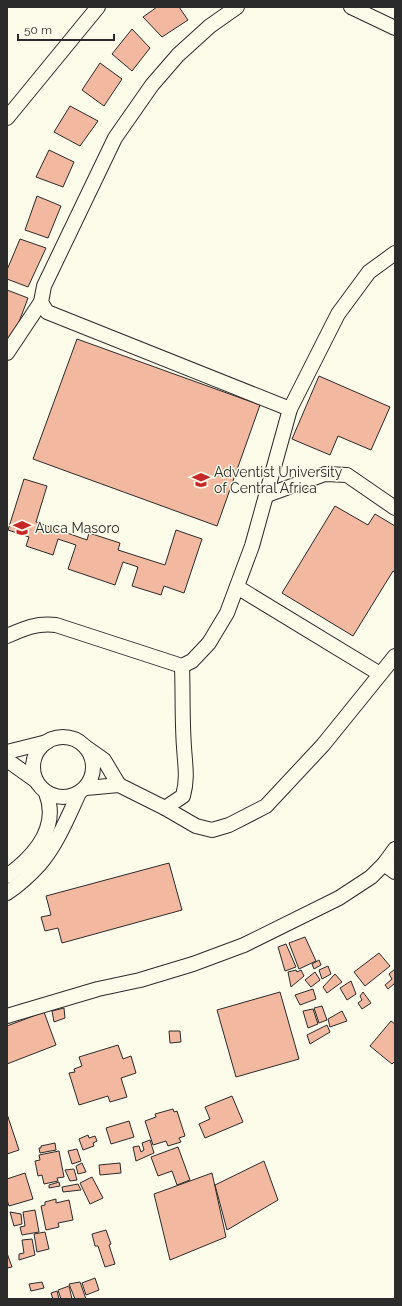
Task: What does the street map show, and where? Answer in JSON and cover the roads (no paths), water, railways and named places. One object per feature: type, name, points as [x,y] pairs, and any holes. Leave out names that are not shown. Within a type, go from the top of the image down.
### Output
[{"type":"street","points":[[7,118],[98,7]]},
{"type":"street","points":[[7,353],[41,302],[44,286],[115,138],[152,85],[178,55],[210,26],[237,7]]},
{"type":"street","points":[[351,7],[395,28]]},
{"type":"street","points":[[7,636],[29,626],[43,624],[56,625],[182,666],[192,661],[209,643],[227,613],[252,546],[290,409],[338,314],[369,272],[395,253]]},
{"type":"street","points":[[41,302],[47,312],[290,409]]},
{"type":"street","points":[[267,495],[325,474],[347,475],[395,508]]},
{"type":"street","points":[[237,587],[380,674]]},
{"type":"street","points":[[46,793],[63,798],[71,797],[83,790],[119,785],[165,808],[196,826],[212,830],[229,825],[266,806],[323,745],[395,656]]},
{"type":"street","points":[[165,808],[183,796],[186,784],[182,666]]},
{"type":"street","points":[[7,752],[55,738],[72,738],[80,742],[86,748],[91,755],[94,764],[91,781],[83,790],[60,834],[40,864],[21,883],[7,893]]},
{"type":"street","points":[[35,780],[33,763],[40,747],[47,741]]},
{"type":"street","points":[[86,748],[104,760],[119,785]]},
{"type":"street","points":[[7,760],[35,780],[46,793],[50,802],[49,823],[44,837],[31,856],[20,867],[7,876]]},
{"type":"street","points":[[7,1016],[98,989],[140,980],[193,964],[244,945],[339,898],[370,877],[389,868],[395,849]]},
{"type":"place","name":"Adventist University of Central Africa","points":[[201,480]]},
{"type":"place","name":"Auca Masoro","points":[[22,528]]}]
